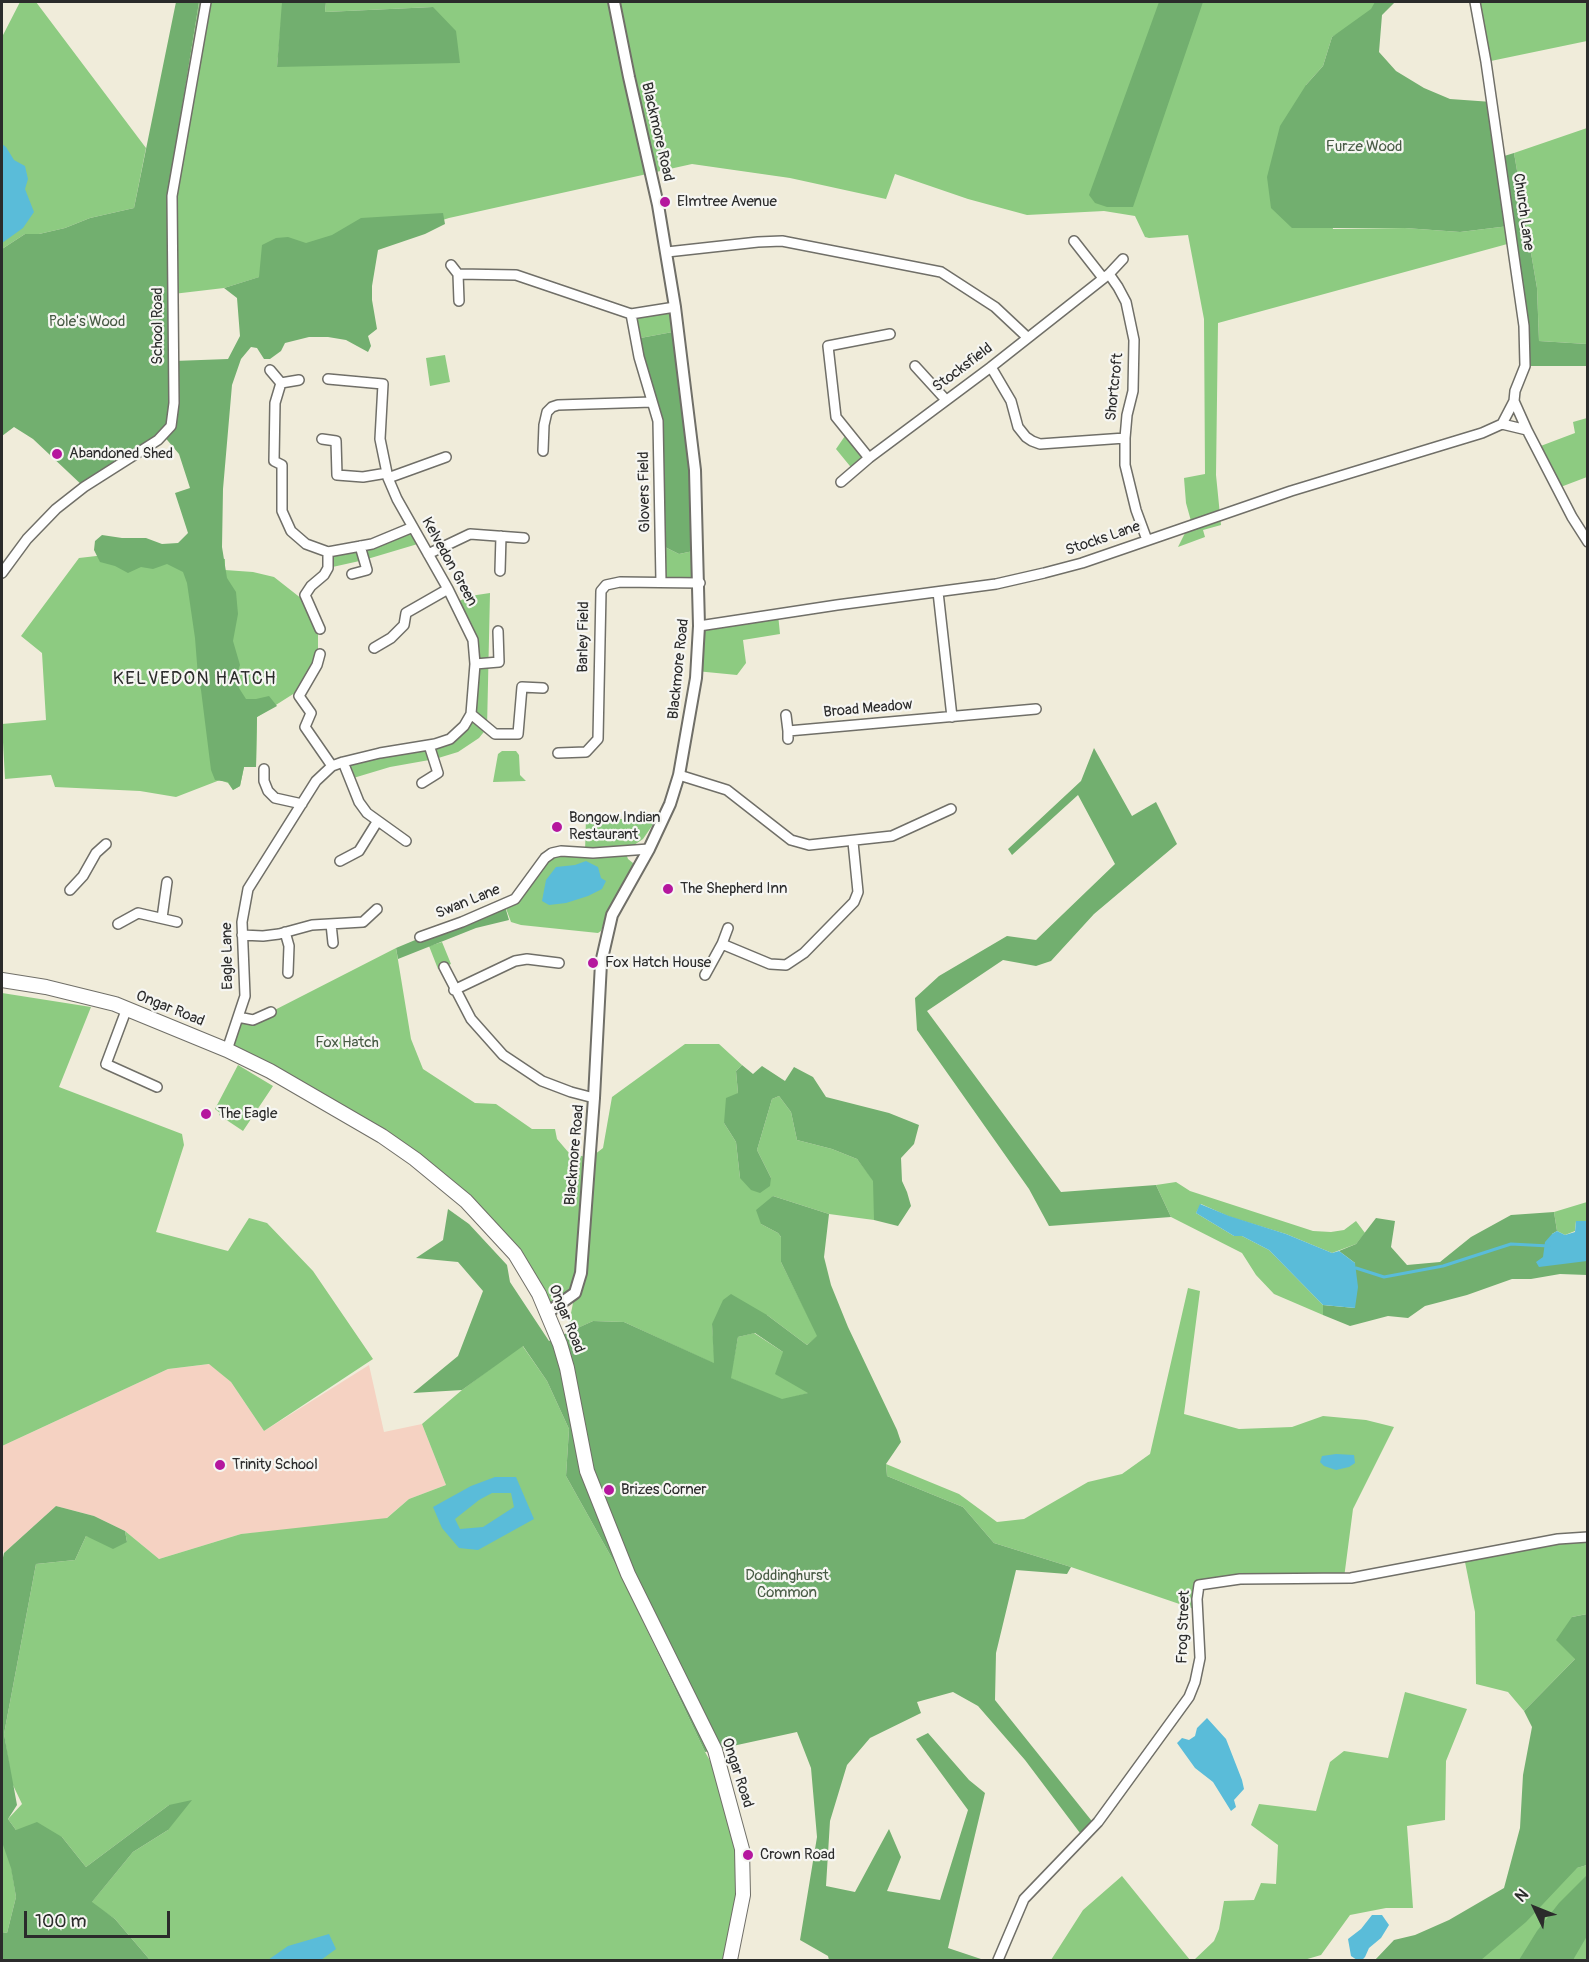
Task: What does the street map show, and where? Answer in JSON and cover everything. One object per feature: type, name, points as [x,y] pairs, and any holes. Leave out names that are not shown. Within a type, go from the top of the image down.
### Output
[{"type":"main road","name":"Ongar Road","points":[[2,980],[46,987],[127,1008],[227,1050],[270,1071],[382,1136],[439,1177],[491,1226],[515,1254],[532,1281],[547,1313],[567,1368],[587,1471],[628,1574],[717,1759],[742,1849],[743,1895],[730,1960]]},
{"type":"street","name":"School Road","points":[[2,573],[27,539],[56,508],[84,487],[158,440],[171,426],[174,403],[172,196],[206,2]]},
{"type":"street","name":"Blackmore Road","points":[[547,1313],[576,1293],[581,1273],[601,963],[606,933],[612,915],[670,804],[680,775],[696,678],[699,626],[695,470],[675,307],[667,252],[614,2]]},
{"type":"street","name":"Church Lane","points":[[1474,2],[1486,62],[1524,326],[1525,366],[1515,391],[1514,401],[1502,424]]},
{"type":"street","points":[[667,252],[782,241],[941,272],[995,307],[1027,337]]},
{"type":"street","points":[[1074,241],[1106,276]]},
{"type":"street","name":"Stocksfield","points":[[841,482],[868,458],[991,367],[1106,276],[1123,259]]},
{"type":"street","points":[[451,264],[458,274],[459,301]]},
{"type":"street","points":[[458,274],[516,275],[631,314],[675,307]]},
{"type":"street","name":"Shortcroft","points":[[1106,276],[1118,287],[1126,302],[1134,340],[1133,391],[1127,415],[1125,465],[1148,540]]},
{"type":"street","name":"Glovers Field","points":[[631,314],[639,357],[658,421],[662,582]]},
{"type":"street","points":[[868,458],[836,417],[828,346],[890,334]]},
{"type":"street","points":[[915,366],[946,400]]},
{"type":"street","name":"Shortcroft","points":[[991,367],[1011,401],[1018,427],[1032,441],[1040,444],[1125,438]]},
{"type":"street","points":[[270,370],[281,382]]},
{"type":"street","name":"Kelvedon Green","points":[[328,379],[383,384],[380,439],[388,476],[473,640],[475,664],[471,714]]},
{"type":"street","points":[[281,382],[299,380]]},
{"type":"street","points":[[281,382],[275,403],[274,461],[282,465],[282,511],[291,531],[314,548],[328,552],[394,537],[413,527]]},
{"type":"street","points":[[1514,401],[1587,542]]},
{"type":"street","points":[[543,451],[544,425],[548,411],[558,405],[652,402]]},
{"type":"street","points":[[1502,424],[1527,430]]},
{"type":"street","name":"Stocks Lane","points":[[699,626],[996,584],[1044,573],[1082,563],[1291,491],[1473,436],[1502,424]]},
{"type":"street","points":[[322,439],[336,441],[338,475],[388,476],[446,457]]},
{"type":"street","points":[[428,554],[470,534],[524,538]]},
{"type":"street","points":[[500,571],[501,536]]},
{"type":"street","points":[[352,574],[367,570],[360,546]]},
{"type":"street","points":[[320,629],[305,595],[328,568],[328,552]]},
{"type":"street","name":"Barley Field","points":[[558,753],[585,752],[598,740],[601,591],[612,583],[699,583]]},
{"type":"street","points":[[375,648],[391,638],[404,625],[406,613],[448,590]]},
{"type":"street","points":[[939,592],[952,717]]},
{"type":"street","points":[[475,664],[499,662],[498,631]]},
{"type":"street","points":[[320,654],[317,665],[299,696],[311,713],[304,727],[332,766]]},
{"type":"street","points":[[422,783],[438,773],[429,745],[450,739],[464,726],[471,714],[495,734],[519,734],[522,687],[543,688]]},
{"type":"street","name":"Broad Meadow","points":[[786,715],[788,735],[1036,709]]},
{"type":"street","name":"Eagle Lane","points":[[227,1050],[245,996],[242,919],[248,889],[316,781],[332,766],[343,762],[429,745]]},
{"type":"street","points":[[343,762],[359,802],[367,813],[406,841]]},
{"type":"street","points":[[264,769],[264,781],[268,791],[275,798],[302,804]]},
{"type":"street","points":[[680,775],[727,790],[791,840],[809,846],[892,836],[951,809]]},
{"type":"street","points":[[340,861],[359,851],[377,822]]},
{"type":"street","points":[[722,944],[770,964],[786,965],[804,953],[854,902],[858,892],[853,842]]},
{"type":"street","points":[[70,890],[83,876],[96,853],[106,844]]},
{"type":"street","name":"Swan Lane","points":[[420,937],[515,899],[545,858],[552,853],[648,849]]},
{"type":"street","points":[[162,918],[167,882]]},
{"type":"street","points":[[242,934],[263,936],[312,925],[363,922],[377,909]]},
{"type":"street","points":[[118,924],[138,913],[177,922]]},
{"type":"street","points":[[331,924],[333,943]]},
{"type":"street","points":[[705,975],[728,928]]},
{"type":"street","points":[[285,932],[289,946],[288,973]]},
{"type":"street","points":[[454,990],[515,961],[527,959],[559,963]]},
{"type":"street","points":[[444,968],[471,1019],[503,1055],[542,1081],[594,1098]]},
{"type":"street","points":[[127,1008],[106,1064],[157,1087]]},
{"type":"street","points":[[238,1017],[253,1020],[271,1012]]},
{"type":"street","name":"Frog Street","points":[[998,1960],[1024,1899],[1098,1822],[1190,1697],[1200,1658],[1197,1599],[1199,1585],[1240,1579],[1351,1578],[1558,1539],[1587,1537]]},
{"type":"shaded area","name":"Trinity School","points":[[210,1364],[231,1382],[264,1431],[369,1365],[384,1432],[422,1424],[446,1485],[409,1499],[382,1522],[241,1534],[159,1559],[125,1531],[94,1516],[56,1506],[4,1553],[2,1547],[2,1446],[168,1369]]},
{"type":"green space","points":[[20,2],[36,2],[146,148],[134,208],[90,218],[65,228],[39,234],[25,234],[2,249],[2,37]]},
{"type":"green space","name":"Pole's Wood","points":[[176,2],[199,2],[167,200],[173,294],[174,361],[228,359],[240,336],[237,298],[224,288],[259,277],[262,245],[276,238],[288,237],[306,243],[332,235],[361,218],[443,213],[445,224],[425,234],[378,250],[372,286],[377,329],[368,336],[371,346],[368,352],[346,340],[309,337],[285,343],[281,351],[270,359],[264,359],[257,348],[251,347],[241,359],[232,385],[223,489],[222,547],[227,578],[236,592],[238,614],[233,641],[240,665],[239,688],[246,699],[269,696],[277,706],[257,717],[256,767],[244,767],[240,786],[233,790],[228,782],[215,780],[211,770],[195,638],[187,583],[183,572],[167,564],[153,569],[141,567],[128,573],[100,562],[94,550],[95,541],[102,535],[146,538],[162,544],[178,543],[188,533],[175,493],[190,488],[179,454],[163,435],[84,487],[33,439],[14,427],[2,436],[2,249],[25,234],[39,234],[65,228],[90,218],[134,208]]},
{"type":"green space","points":[[199,2],[283,2],[277,67],[433,7],[325,12],[326,2],[1395,2],[1332,37],[1323,66],[1306,85],[1333,229],[1405,228],[1460,232],[1509,226],[1511,243],[1218,323],[1216,475],[1221,525],[1203,530],[1205,537],[1178,547],[1191,521],[1186,503],[1184,478],[1205,474],[1204,319],[1188,235],[1145,237],[1135,216],[1104,211],[1027,215],[968,199],[895,174],[886,199],[790,178],[692,164],[449,218],[224,288],[173,294],[167,200]]},
{"type":"green space","points":[[282,2],[326,2],[325,12],[433,7],[456,31],[460,63],[277,67]]},
{"type":"green space","points":[[1159,2],[1203,2],[1133,207],[1107,207],[1095,203],[1089,195]]},
{"type":"green space","name":"Furze Wood","points":[[1375,2],[1395,2],[1382,15],[1379,52],[1396,71],[1424,88],[1450,99],[1492,102],[1501,157],[1514,153],[1537,288],[1539,341],[1587,344],[1587,366],[1525,366],[1509,226],[1460,232],[1405,228],[1292,228],[1271,208],[1267,177],[1280,126],[1306,85],[1323,66],[1332,37],[1371,9]]},
{"type":"green space","points":[[1476,2],[1587,2],[1587,41],[1486,62]]},
{"type":"green space","points":[[1587,128],[1587,344],[1539,341],[1537,288],[1514,153]]},
{"type":"green space","points":[[675,307],[678,331],[635,339],[631,314]]},
{"type":"green space","points":[[678,331],[698,550],[679,554],[661,545],[659,444],[635,339]]},
{"type":"green space","points":[[445,355],[450,382],[430,386],[426,358]]},
{"type":"green space","points":[[1587,418],[1587,477],[1558,488],[1538,447],[1575,433],[1573,422]]},
{"type":"green space","points":[[847,433],[869,458],[854,471],[836,449]]},
{"type":"green space","points":[[413,527],[421,543],[328,568],[328,552],[349,549]]},
{"type":"green space","points":[[661,545],[679,554],[698,550],[700,583],[661,582]]},
{"type":"green space","points":[[140,551],[225,559],[225,570],[253,572],[274,577],[302,599],[316,625],[318,653],[314,668],[301,689],[257,717],[256,767],[244,767],[240,786],[233,790],[228,783],[220,780],[176,797],[140,791],[55,787],[51,775],[5,779],[2,724],[46,720],[42,653],[21,636],[79,558]]},
{"type":"green space","points":[[490,593],[487,728],[479,738],[458,752],[435,759],[390,767],[350,779],[343,762],[450,739],[471,714],[473,640],[455,603],[470,596]]},
{"type":"green space","points":[[778,614],[780,634],[743,640],[746,663],[737,675],[696,671],[699,626]]},
{"type":"green space","points":[[1094,748],[1132,816],[1156,802],[1177,844],[1094,914],[1051,961],[1036,966],[1003,960],[927,1011],[1061,1192],[1156,1185],[1171,1217],[1049,1226],[1029,1189],[917,1030],[915,998],[939,976],[1007,936],[1036,940],[1115,864],[1078,795],[1012,855],[1008,849],[1081,781]]},
{"type":"green space","points":[[502,751],[516,751],[519,755],[520,775],[526,781],[493,782],[498,754]]},
{"type":"green space","points":[[586,818],[656,820],[643,839],[625,851],[628,859],[633,863],[633,869],[607,914],[601,931],[598,933],[511,922],[504,903],[549,855],[585,852]]},
{"type":"green space","points":[[504,903],[509,920],[476,928],[398,959],[396,948]]},
{"type":"green space","points":[[442,942],[451,964],[438,969],[429,946]]},
{"type":"green space","name":"Fox Hatch","points":[[396,948],[411,1039],[423,1069],[475,1103],[496,1104],[532,1129],[555,1129],[557,1139],[569,1153],[590,1158],[603,1148],[612,1097],[685,1044],[719,1044],[742,1065],[736,1071],[738,1093],[724,1123],[736,1142],[740,1178],[771,1178],[757,1150],[772,1099],[779,1096],[791,1112],[797,1140],[832,1149],[857,1159],[874,1181],[874,1220],[829,1214],[773,1196],[761,1224],[781,1237],[781,1262],[818,1336],[807,1345],[767,1315],[712,1324],[715,1364],[624,1322],[593,1321],[567,1333],[575,1293],[547,1313],[532,1281],[439,1177],[227,1050],[238,1017],[261,1017]]},
{"type":"green space","points":[[2,993],[91,1007],[59,1087],[182,1134],[184,1145],[156,1232],[228,1251],[249,1218],[267,1223],[313,1271],[373,1359],[264,1431],[231,1382],[209,1364],[168,1369],[2,1446]]},
{"type":"green space","points":[[238,1065],[273,1086],[243,1131],[219,1115],[220,1113],[215,1109]]},
{"type":"green space","points":[[742,1065],[753,1074],[762,1066],[785,1081],[794,1067],[813,1077],[826,1097],[889,1113],[919,1125],[914,1144],[901,1158],[902,1181],[911,1206],[898,1226],[874,1220],[873,1181],[857,1159],[832,1149],[797,1140],[791,1112],[779,1096],[772,1099],[757,1150],[771,1178],[770,1186],[760,1193],[751,1190],[740,1178],[736,1142],[724,1123],[726,1098],[738,1093],[736,1071]]},
{"type":"green space","points":[[1176,1182],[1190,1191],[1313,1231],[1344,1230],[1356,1221],[1365,1233],[1356,1244],[1332,1253],[1286,1234],[1230,1217],[1201,1204],[1196,1213],[1234,1236],[1242,1236],[1269,1250],[1323,1305],[1323,1315],[1274,1294],[1256,1275],[1242,1253],[1171,1217],[1156,1185]]},
{"type":"green space","name":"Doddinghurst Common","points":[[773,1196],[829,1214],[824,1257],[831,1285],[901,1442],[886,1464],[887,1476],[963,1507],[994,1543],[1071,1567],[1067,1574],[1016,1570],[996,1653],[995,1700],[1095,1825],[1083,1837],[1025,1760],[978,1706],[953,1692],[917,1702],[921,1713],[870,1738],[847,1765],[830,1821],[826,1886],[855,1892],[889,1829],[901,1857],[887,1891],[940,1900],[968,1810],[916,1739],[928,1733],[969,1780],[985,1793],[948,1948],[984,1960],[829,1960],[828,1956],[800,1940],[817,1837],[811,1768],[797,1732],[705,1752],[618,1569],[566,1476],[569,1429],[547,1381],[523,1346],[462,1390],[413,1393],[458,1356],[483,1291],[458,1262],[416,1258],[443,1240],[448,1209],[469,1224],[507,1265],[510,1282],[549,1341],[593,1321],[624,1322],[714,1363],[712,1324],[723,1300],[731,1294],[767,1315],[807,1345],[817,1336],[781,1262],[781,1237],[761,1224],[756,1210]],"holes":[[[755,1333],[783,1352],[775,1374],[808,1393],[782,1399],[731,1378],[738,1337]]]},
{"type":"green space","points":[[1587,1202],[1587,1221],[1576,1221],[1575,1231],[1565,1235],[1557,1231],[1554,1212]]},
{"type":"green space","points":[[1554,1212],[1557,1231],[1552,1234],[1579,1261],[1587,1261],[1587,1275],[1560,1274],[1531,1279],[1512,1279],[1467,1295],[1425,1306],[1408,1318],[1388,1316],[1350,1326],[1323,1315],[1323,1305],[1355,1308],[1355,1263],[1339,1251],[1356,1244],[1376,1218],[1395,1221],[1391,1247],[1407,1265],[1440,1262],[1471,1237],[1511,1215]]},
{"type":"green space","points":[[1188,1288],[1200,1291],[1184,1414],[1239,1429],[1292,1427],[1323,1416],[1366,1420],[1394,1427],[1353,1509],[1344,1578],[1200,1584],[1197,1610],[994,1543],[963,1507],[887,1476],[886,1464],[959,1494],[997,1522],[1024,1519],[1088,1482],[1122,1474],[1150,1454]]},
{"type":"green space","points":[[754,1333],[783,1352],[809,1393],[782,1400],[730,1378],[738,1337]]},
{"type":"green space","points":[[522,1345],[547,1381],[569,1429],[566,1476],[618,1569],[705,1752],[725,1787],[742,1849],[730,1960],[150,1960],[115,1919],[91,1903],[133,1852],[168,1830],[169,1805],[86,1867],[62,1837],[16,1830],[8,1819],[22,1804],[12,1783],[4,1734],[36,1564],[75,1560],[86,1536],[127,1542],[125,1531],[159,1559],[241,1534],[387,1518],[409,1499],[446,1485],[422,1424],[462,1390]]},
{"type":"green space","points":[[56,1506],[94,1516],[125,1531],[127,1542],[113,1549],[86,1536],[75,1560],[36,1564],[4,1734],[17,1805],[8,1819],[16,1830],[37,1822],[62,1837],[86,1867],[169,1805],[192,1800],[168,1830],[133,1852],[92,1902],[115,1919],[150,1960],[2,1960],[2,1932],[7,1933],[16,1897],[11,1868],[2,1842],[2,1562],[4,1553]]},
{"type":"green space","points":[[1587,1537],[1587,1614],[1572,1617],[1575,1659],[1524,1711],[1508,1692],[1476,1684],[1475,1612],[1464,1557]]},
{"type":"green space","points":[[1587,1614],[1587,1865],[1577,1868],[1526,1922],[1481,1960],[1375,1960],[1394,1940],[1415,1935],[1449,1920],[1504,1888],[1520,1828],[1523,1775],[1532,1727],[1524,1711],[1575,1659],[1556,1640],[1572,1617]]},
{"type":"green space","points":[[1405,1692],[1467,1709],[1446,1761],[1445,1820],[1407,1826],[1413,1908],[1386,1908],[1350,1915],[1321,1955],[1304,1960],[1194,1960],[1214,1941],[1219,1929],[1224,1901],[1254,1900],[1261,1883],[1276,1884],[1278,1845],[1251,1825],[1259,1804],[1316,1811],[1330,1762],[1344,1751],[1388,1758]]},
{"type":"green space","points":[[2,1840],[11,1865],[16,1897],[7,1933],[2,1932]]},
{"type":"green space","points":[[1587,1865],[1587,1960],[1403,1960],[1532,1881]]},
{"type":"green space","points":[[1587,1875],[1587,1936],[1573,1960],[1519,1960],[1537,1931],[1559,1903]]},
{"type":"green space","points":[[1122,1876],[1190,1960],[1051,1960],[1083,1910]]},
{"type":"water","points":[[2,144],[14,160],[25,166],[28,179],[25,189],[34,212],[23,228],[2,243]]},
{"type":"water","points":[[586,861],[598,867],[601,878],[606,881],[602,889],[566,903],[549,905],[542,901],[546,880],[556,867]]},
{"type":"water","points":[[1200,1204],[1286,1234],[1332,1253],[1339,1251],[1355,1263],[1358,1287],[1355,1308],[1323,1305],[1269,1250],[1242,1236],[1234,1236],[1196,1213]]},
{"type":"water","points":[[1576,1221],[1587,1221],[1587,1261],[1539,1267],[1536,1262],[1543,1257],[1545,1242],[1557,1231],[1565,1235],[1575,1232]]},
{"type":"water","points":[[1354,1455],[1355,1463],[1336,1470],[1320,1462],[1322,1456]]},
{"type":"water","points":[[495,1477],[516,1477],[534,1519],[478,1550],[459,1548],[442,1528],[433,1507],[471,1486]],"holes":[[[492,1493],[511,1493],[514,1507],[483,1527],[460,1529],[455,1519],[479,1500]]]},
{"type":"water","points":[[1207,1718],[1226,1739],[1242,1780],[1244,1789],[1234,1800],[1236,1807],[1231,1811],[1213,1782],[1195,1768],[1177,1743],[1182,1738],[1189,1740],[1195,1736],[1197,1728]]},
{"type":"water","points":[[1372,1915],[1382,1915],[1389,1925],[1381,1938],[1369,1948],[1365,1957],[1357,1960],[1351,1956],[1348,1939],[1361,1929]]},
{"type":"water","points":[[329,1934],[336,1949],[321,1960],[268,1960],[288,1946]]},
{"type":"waterway","points":[[1356,1268],[1384,1277],[1443,1266],[1511,1244],[1549,1246]]},
{"type":"place","name":"Elmtree Avenue","points":[[665,202]]},
{"type":"place","name":"Abandoned Shed","points":[[57,454]]},
{"type":"place","name":"Bongow Indian Restaurant","points":[[557,827]]},
{"type":"place","name":"The Shepherd Inn","points":[[668,889]]},
{"type":"place","name":"Fox Hatch House","points":[[593,963]]},
{"type":"place","name":"The Eagle","points":[[206,1114]]},
{"type":"place","name":"Trinity School","points":[[220,1465]]},
{"type":"place","name":"Brizes Corner","points":[[609,1490]]},
{"type":"place","name":"Crown Road","points":[[748,1855]]},
{"type":"district","name":"KELVEDON HATCH","points":[[195,679]]}]
